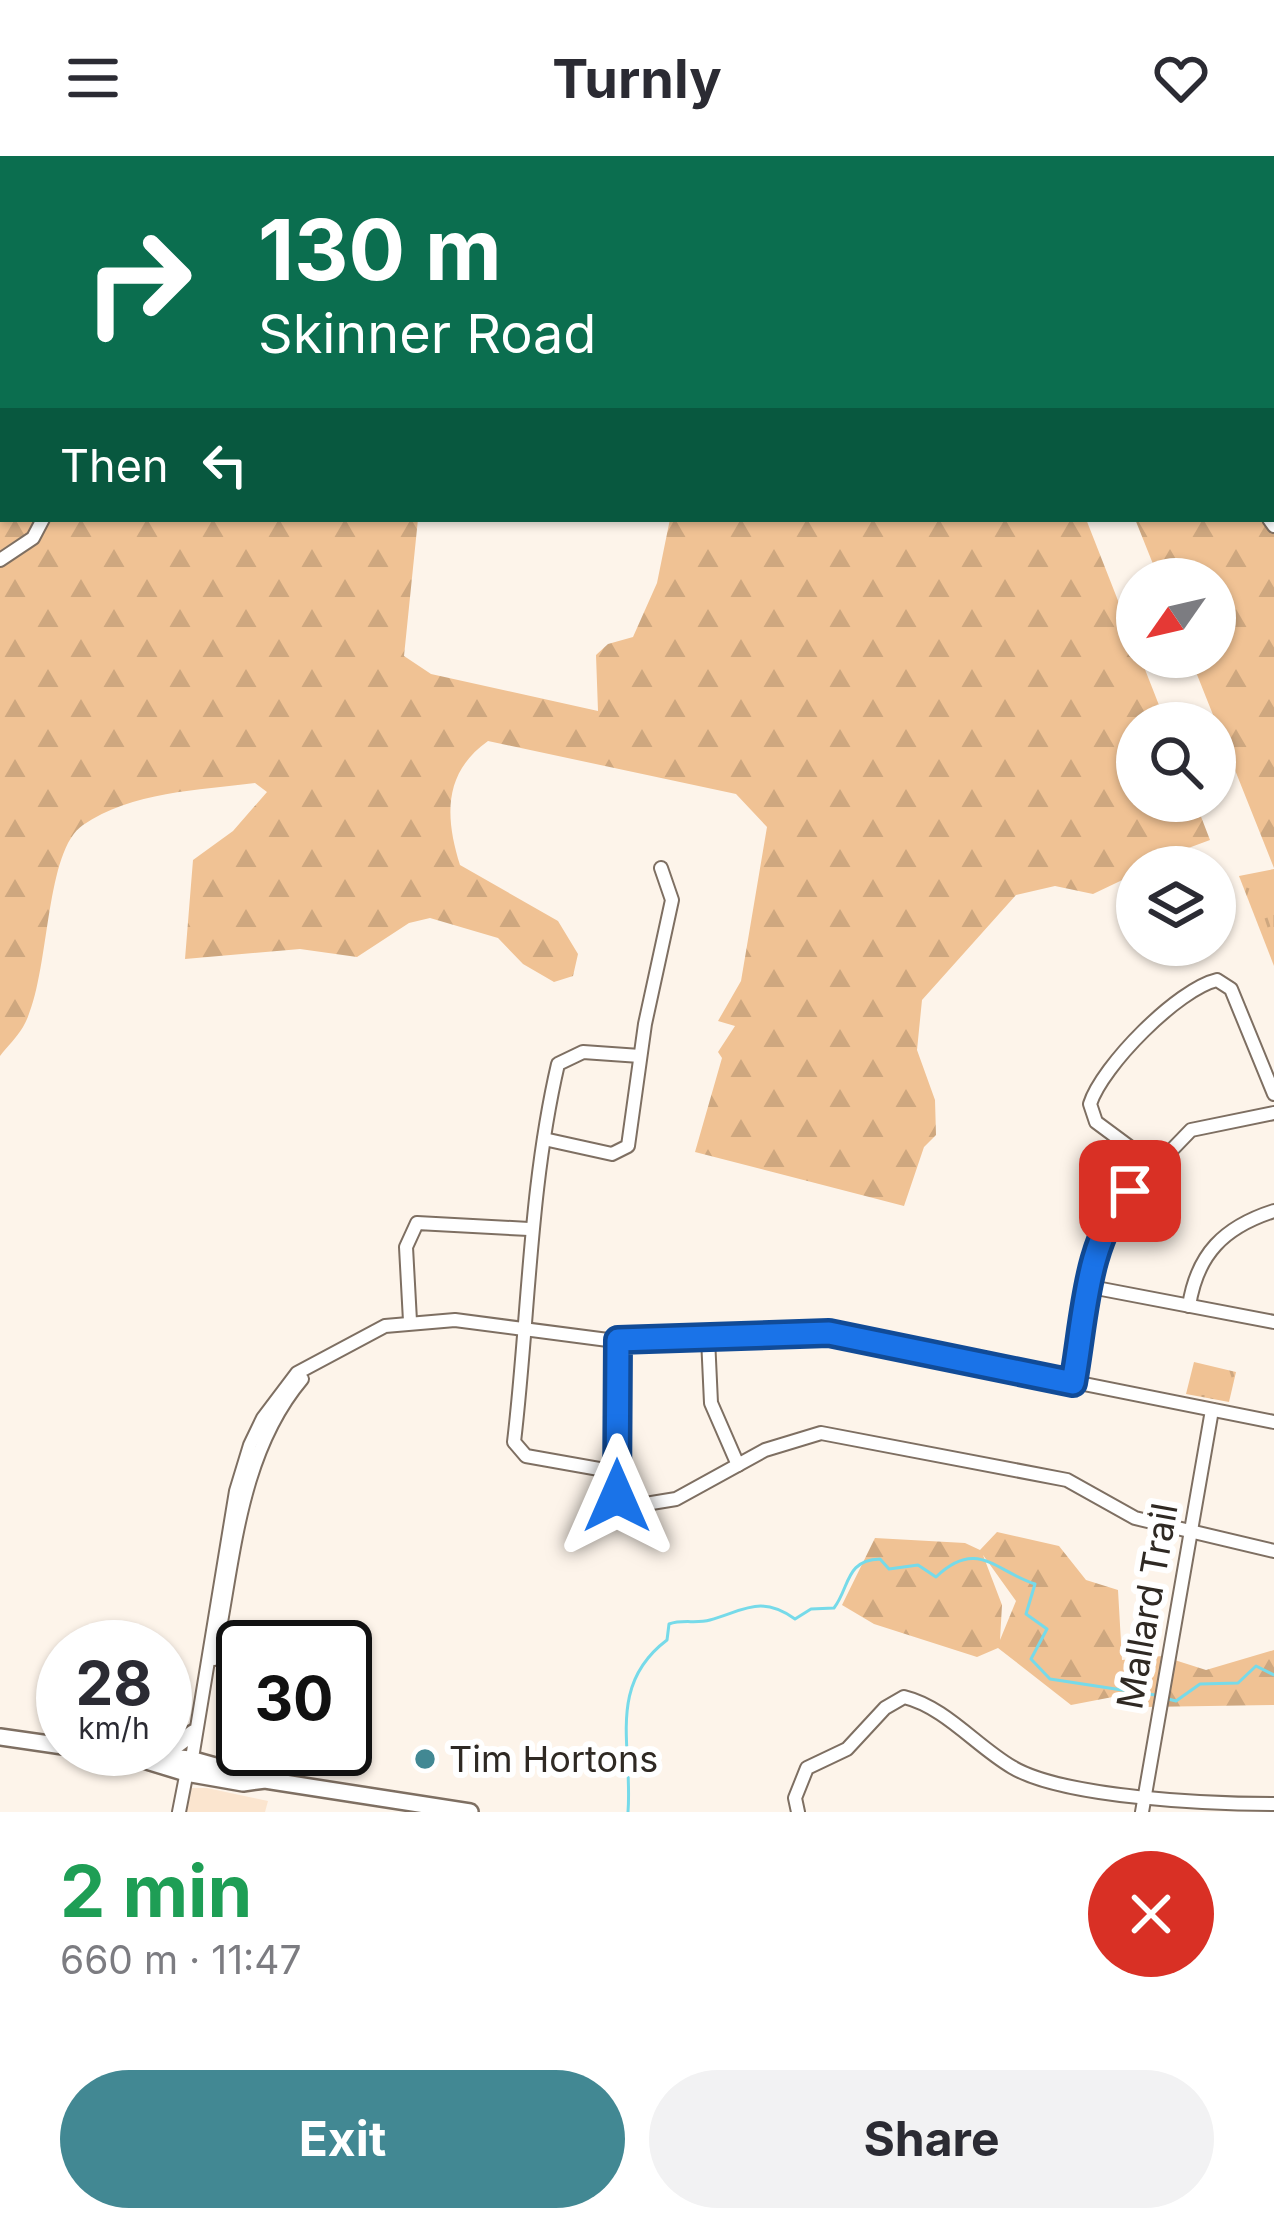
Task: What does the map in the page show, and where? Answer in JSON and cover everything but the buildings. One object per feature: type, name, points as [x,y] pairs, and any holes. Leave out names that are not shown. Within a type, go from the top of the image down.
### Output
[{"type":"main road","points":[[0,1737],[36,1742]]},
{"type":"main road","points":[[192,1762],[265,1780],[470,1812]]},
{"type":"street","points":[[0,560],[33,538],[41,522]]},
{"type":"street","points":[[544,1139],[612,1154],[623,1150],[631,1139],[640,1056],[672,900],[661,868]]},
{"type":"street","points":[[1154,1165],[1096,1122],[1090,1105],[1160,1015],[1199,984],[1217,980],[1231,989],[1274,1094]]},
{"type":"street","points":[[616,1472],[526,1456],[515,1448],[527,1329],[529,1229],[562,1060],[602,1051],[640,1056]]},
{"type":"street","points":[[1073,1383],[1106,1218],[1191,1130],[1274,1113]]},
{"type":"street","points":[[1189,1306],[1195,1270],[1207,1256],[1247,1220],[1274,1211]]},
{"type":"street","points":[[410,1321],[406,1247],[417,1223],[529,1229]]},
{"type":"street","points":[[1091,1287],[1274,1322]]},
{"type":"street","points":[[192,1742],[236,1491],[250,1445],[278,1395],[297,1373],[363,1334],[410,1321],[618,1340],[829,1333],[1274,1422]]},
{"type":"street","points":[[708,1338],[711,1403],[738,1465]]},
{"type":"street","points":[[618,1340],[619,1501],[644,1508],[676,1499],[789,1439],[834,1434],[1067,1480],[1135,1518],[1274,1551]]},
{"type":"street","points":[[192,1751],[246,1492],[268,1430],[316,1363]]},
{"type":"street","name":"Mallard Trail","points":[[1142,1812],[1212,1410]]},
{"type":"street","points":[[798,1812],[795,1798],[808,1768],[847,1749],[885,1708],[904,1697],[928,1706],[1036,1779],[1199,1804],[1274,1804]]},
{"type":"street","points":[[179,1812],[187,1776]]},
{"type":"shaded area","points":[[192,1788],[268,1801],[265,1812],[186,1812]]},
{"type":"green space","points":[[0,522],[418,522],[404,656],[431,674],[598,711],[596,655],[608,644],[633,637],[657,583],[669,522],[1087,522],[1116,595],[1116,678],[1148,678],[1158,702],[1116,702],[1116,822],[1203,822],[1210,840],[1194,846],[1116,846],[1116,883],[1093,894],[1055,886],[1016,895],[922,1000],[917,1050],[935,1100],[936,1135],[924,1147],[904,1206],[695,1152],[722,1058],[718,1052],[735,1026],[718,1021],[741,981],[767,827],[736,794],[488,741],[463,767],[451,797],[460,865],[558,921],[578,954],[573,976],[554,982],[523,964],[498,938],[430,918],[409,923],[357,957],[300,949],[185,959],[193,860],[233,831],[267,792],[255,783],[144,799],[83,825],[70,839],[61,861],[39,979],[23,1027],[0,1056]]},
{"type":"green space","points":[[1136,522],[1274,522],[1274,868],[1236,773],[1236,702],[1208,702],[1198,678],[1236,678],[1236,558],[1151,558]]},
{"type":"green space","points":[[1274,869],[1274,966],[1239,876]]},
{"type":"green space","points":[[1194,1362],[1236,1372],[1229,1402],[1186,1394]]},
{"type":"green space","points":[[997,1532],[1059,1546],[1086,1580],[1118,1590],[1122,1660],[1162,1656],[1206,1670],[1274,1650],[1274,1705],[1145,1707],[1123,1695],[1071,1705],[998,1648],[977,1657],[874,1624],[842,1605],[875,1538],[965,1543],[980,1550]],"holes":[[[983,1555],[1016,1601],[1000,1640],[1002,1605]]]},
{"type":"waterway","points":[[628,1812],[629,1697],[648,1658],[667,1640],[669,1624],[705,1621],[762,1606],[795,1619],[811,1609],[834,1608],[854,1569],[869,1561],[880,1559],[889,1569],[918,1565],[936,1577],[963,1560],[997,1566],[1035,1584],[1026,1614],[1047,1629],[1031,1659],[1050,1679],[1155,1695]]},
{"type":"waterway","points":[[1164,1698],[1176,1701],[1200,1684],[1238,1683],[1256,1666],[1274,1675]]},
{"type":"place","name":"Tim Hortons","points":[[425,1759]]},
{"type":"route","points":[[617,1496],[618,1340],[829,1333],[1073,1383],[1098,1242],[1106,1218],[1130,1191]]}]
